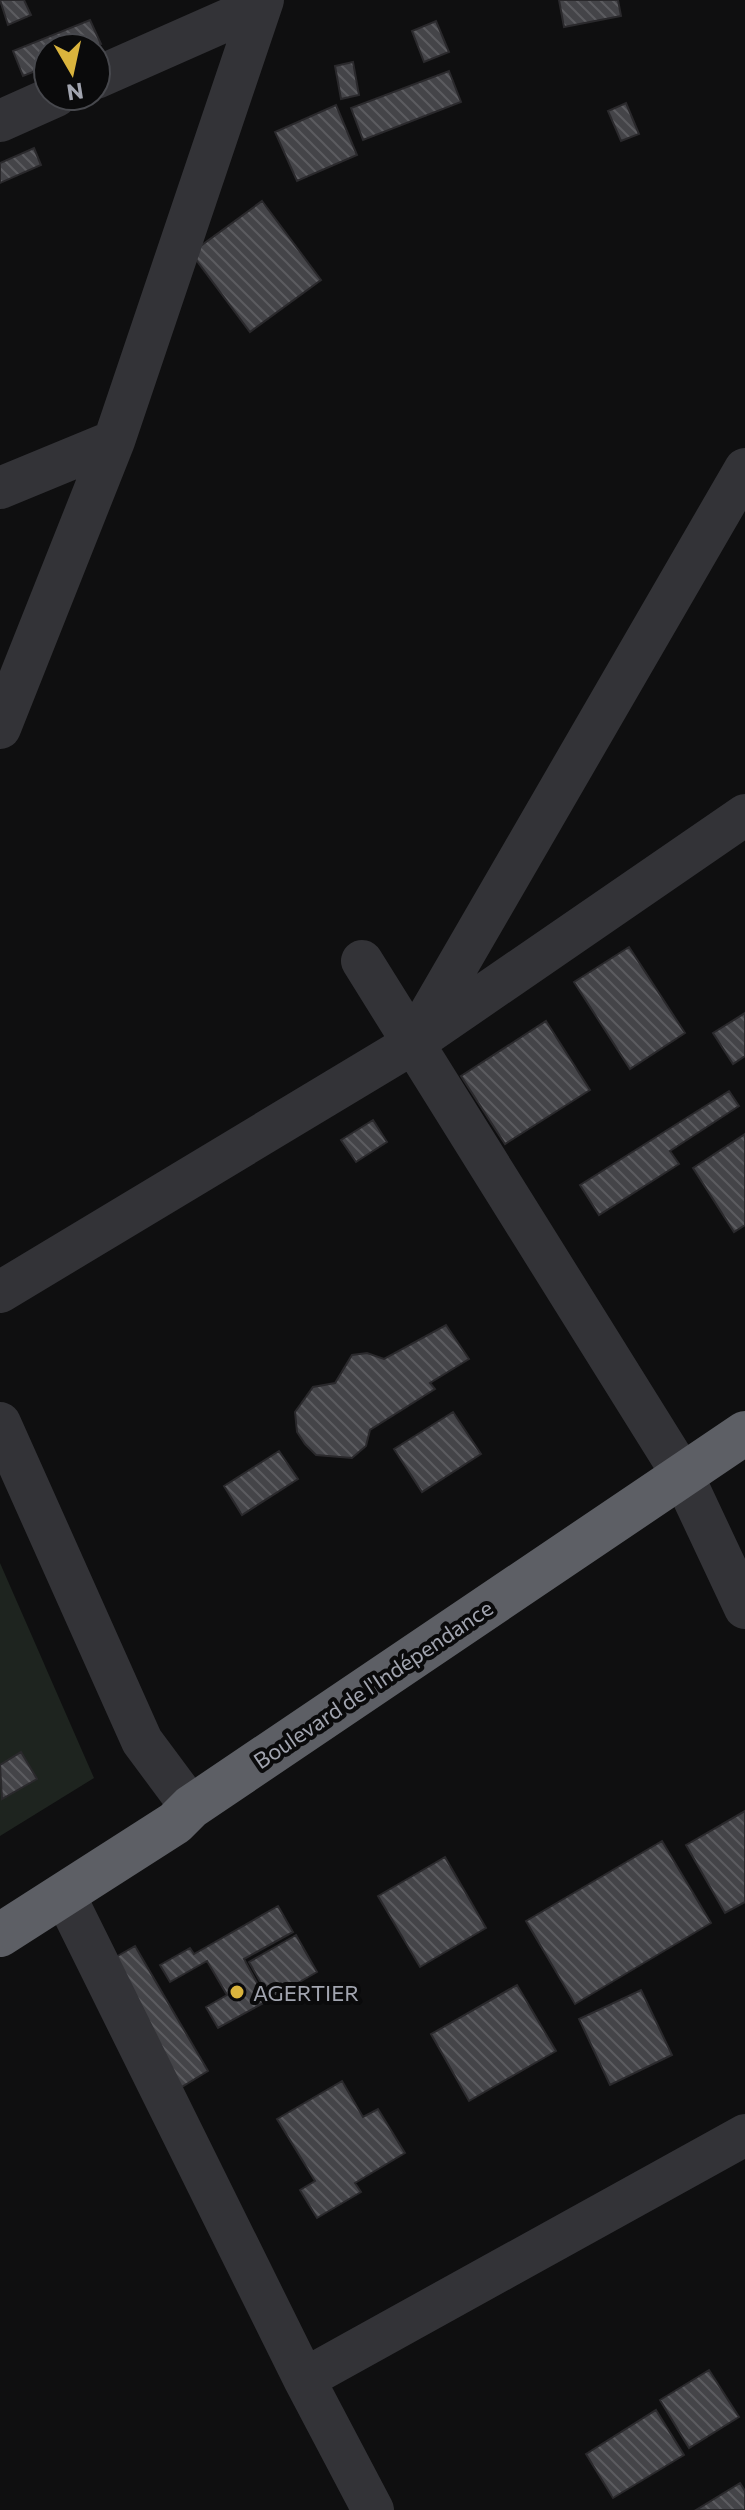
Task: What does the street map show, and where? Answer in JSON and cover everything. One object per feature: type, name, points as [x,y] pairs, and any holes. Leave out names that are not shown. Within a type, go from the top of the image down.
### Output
[{"type":"highway","name":"Boulevard de l'Indépendance","points":[[0,1935],[175,1823],[191,1807],[745,1433]]},
{"type":"street","points":[[112,71],[262,3]]},
{"type":"street","points":[[0,728],[114,441],[262,3]]},
{"type":"street","points":[[0,121],[32,107]]},
{"type":"street","points":[[0,488],[114,441]]},
{"type":"street","points":[[412,1044],[745,469]]},
{"type":"street","points":[[0,1292],[412,1044],[745,815]]},
{"type":"street","points":[[362,961],[682,1474],[745,1608]]},
{"type":"street","points":[[0,1423],[142,1741],[191,1807]]},
{"type":"street","points":[[64,1894],[304,2379],[373,2510]]},
{"type":"street","points":[[304,2379],[745,2135]]},
{"type":"shaded area","points":[[0,1563],[94,1778],[0,1836]]},
{"type":"building","points":[[0,0],[24,0],[31,15],[8,25]]},
{"type":"building","points":[[559,0],[618,0],[621,16],[564,27]]},
{"type":"building","points":[[90,20],[96,32],[60,32]]},
{"type":"building","points":[[436,21],[449,52],[424,62],[412,31]]},
{"type":"building","points":[[32,43],[32,72],[23,76],[13,51]]},
{"type":"building","points":[[353,62],[359,95],[341,99],[335,66]]},
{"type":"building","points":[[449,71],[461,102],[363,140],[351,108]]},
{"type":"building","points":[[626,103],[639,134],[621,141],[608,111]]},
{"type":"building","points":[[336,105],[357,155],[297,181],[275,132]]},
{"type":"building","points":[[34,148],[41,165],[0,183],[0,163]]},
{"type":"building","points":[[262,201],[321,280],[250,332],[191,253]]},
{"type":"building","points":[[629,947],[685,1033],[630,1069],[574,982]]},
{"type":"building","points":[[745,1013],[745,1056],[733,1064],[713,1033]]},
{"type":"building","points":[[546,1021],[590,1090],[505,1144],[461,1076]]},
{"type":"building","points":[[729,1091],[739,1106],[670,1151],[679,1164],[599,1215],[580,1185]]},
{"type":"building","points":[[373,1120],[387,1142],[356,1162],[341,1140]]},
{"type":"building","points":[[745,1134],[745,1225],[734,1232],[693,1168]]},
{"type":"building","points":[[446,1325],[469,1359],[430,1383],[435,1389],[370,1430],[366,1446],[352,1458],[316,1455],[305,1444],[297,1432],[295,1412],[313,1387],[335,1383],[352,1355],[367,1353],[384,1359]]},
{"type":"building","points":[[453,1412],[481,1454],[422,1492],[394,1449]]},
{"type":"building","points":[[279,1451],[298,1479],[242,1515],[224,1486]]},
{"type":"building","points":[[21,1752],[37,1779],[2,1799],[0,1765]]},
{"type":"building","points":[[745,1811],[745,1902],[725,1913],[686,1845]]},
{"type":"building","points":[[662,1841],[711,1923],[575,2004],[526,1921]]},
{"type":"building","points":[[445,1857],[486,1928],[420,1967],[378,1896]]},
{"type":"building","points":[[278,1906],[293,1932],[244,1959],[267,2001],[218,2028],[206,2007],[227,1995],[207,1961],[170,1982],[160,1965],[190,1948],[194,1954]]},
{"type":"building","points":[[296,1935],[317,1972],[270,1999],[249,1962]]},
{"type":"building","points":[[135,1946],[208,2071],[180,2088],[107,1962]]},
{"type":"building","points":[[517,1985],[556,2051],[469,2101],[431,2034]]},
{"type":"building","points":[[641,1990],[672,2055],[610,2085],[579,2019]]},
{"type":"building","points":[[342,2081],[363,2117],[378,2109],[405,2153],[355,2183],[361,2192],[317,2218],[300,2190],[315,2181],[277,2119]]},
{"type":"building","points":[[709,2370],[739,2417],[689,2448],[660,2400]]},
{"type":"building","points":[[656,2410],[684,2455],[613,2498],[586,2454]]},
{"type":"building","points":[[740,2483],[745,2491],[745,2510],[696,2510]]},
{"type":"place","name":"AGERTIER","points":[[237,1992]]}]
